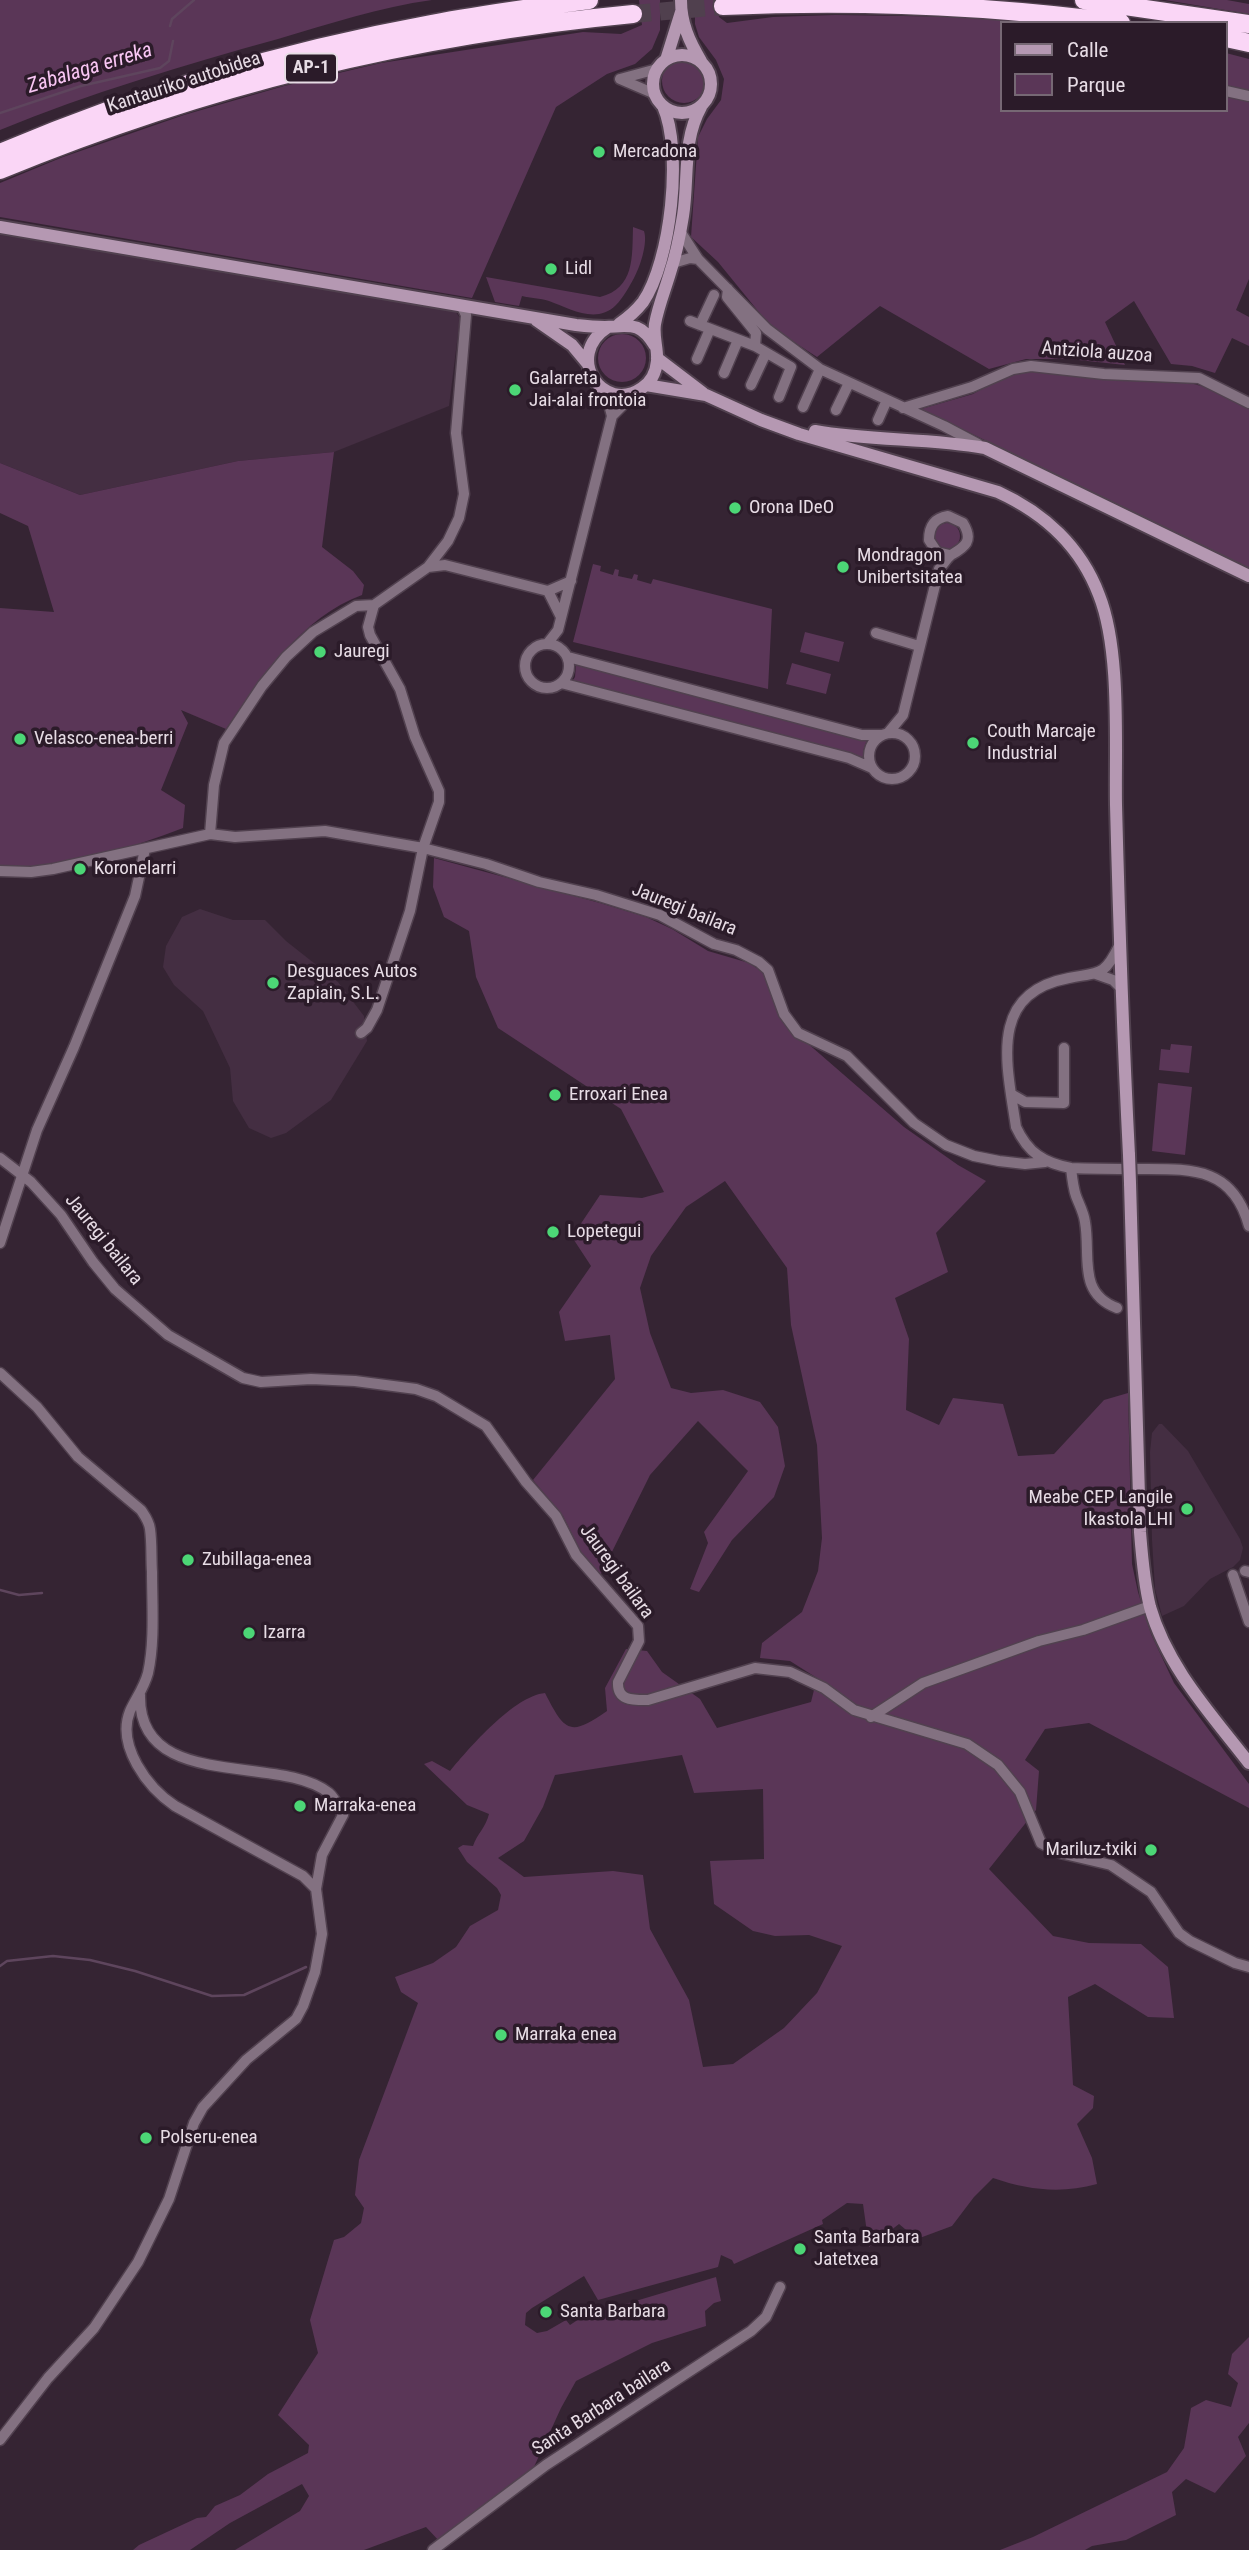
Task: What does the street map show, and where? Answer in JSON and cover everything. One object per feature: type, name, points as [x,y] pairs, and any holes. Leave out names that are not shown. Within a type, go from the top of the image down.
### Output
[{"type":"highway","name":"Kantauriko autobidea","points":[[0,153],[146,98],[260,63],[432,23],[589,0]]},
{"type":"highway","points":[[1084,0],[1249,24]]},
{"type":"highway","points":[[723,6],[817,2],[932,4],[1027,11],[1105,21]]},
{"type":"highway","name":"Kantauriko autobidea","points":[[0,170],[52,148],[264,79],[439,39],[540,23],[633,14]]},
{"type":"highway","points":[[1228,38],[1249,43]]},
{"type":"highway","points":[[1228,38],[1249,48]]},
{"type":"main road","points":[[642,388],[653,377],[656,352],[654,326],[680,231],[687,186],[690,134],[693,122],[711,92],[712,79],[708,68],[689,40],[681,6]]},
{"type":"main road","points":[[587,363],[592,342],[599,333],[632,315],[644,299],[654,276],[669,212],[673,153],[671,131],[663,106],[655,94],[653,78],[661,64],[681,6]]},
{"type":"main road","points":[[661,64],[680,54],[701,61]]},
{"type":"main road","points":[[663,106],[680,114],[701,107]]},
{"type":"main road","points":[[0,228],[576,325],[630,325],[649,336],[656,352],[706,395],[799,434],[998,492],[1023,503],[1039,515],[1054,527],[1074,550],[1100,596],[1112,653],[1121,988],[1130,1183],[1140,1532],[1144,1574],[1150,1606],[1171,1660],[1249,1763]]},
{"type":"main road","points":[[530,316],[572,345],[587,363],[596,383],[605,390],[615,394],[642,388],[706,395]]},
{"type":"main road","points":[[761,420],[859,438],[954,442],[985,448],[1249,576]]},
{"type":"street","points":[[655,94],[620,79],[661,64]]},
{"type":"street","points":[[1228,91],[1249,96]]},
{"type":"street","points":[[680,231],[698,259],[767,329],[820,369],[944,426],[985,448]]},
{"type":"street","points":[[671,270],[690,258],[698,259]]},
{"type":"street","points":[[728,288],[727,297],[756,333],[755,346]]},
{"type":"street","points":[[696,359],[700,325],[714,295]]},
{"type":"street","points":[[210,834],[214,785],[223,744],[262,686],[286,657],[313,632],[356,606],[374,605],[428,567],[459,518],[464,494],[456,433],[466,314],[461,304]]},
{"type":"street","points":[[700,325],[755,346],[791,367],[779,397]]},
{"type":"street","points":[[724,373],[738,340]]},
{"type":"street","points":[[751,385],[766,353]]},
{"type":"street","name":"Antziola auzoa","points":[[902,408],[972,387],[1013,369],[1031,366],[1104,374],[1199,378],[1249,403]]},
{"type":"street","points":[[803,407],[820,369]]},
{"type":"street","points":[[836,410],[849,383]]},
{"type":"street","points":[[612,416],[642,388]]},
{"type":"street","points":[[547,644],[557,632],[561,618],[612,416],[605,390]]},
{"type":"street","points":[[878,420],[887,400]]},
{"type":"street","points":[[934,549],[942,555],[950,555],[963,549],[968,535],[963,523],[954,517],[942,517],[931,526],[929,540],[939,569]]},
{"type":"street","points":[[443,546],[443,565]]},
{"type":"street","points":[[872,768],[869,750],[873,742],[900,720],[939,569],[950,555]]},
{"type":"street","points":[[428,567],[443,565],[548,591],[571,581]]},
{"type":"street","points":[[548,591],[561,618]]},
{"type":"street","points":[[360,1033],[367,1028],[381,998],[410,911],[423,848],[436,814],[439,791],[415,737],[400,689],[370,635],[368,627],[374,605]]},
{"type":"street","points":[[557,632],[564,652],[569,672],[561,683],[554,687],[540,687],[528,677],[526,659],[536,646],[547,644],[564,652],[862,735],[897,733],[907,739]]},
{"type":"street","points":[[876,633],[919,646]]},
{"type":"street","points":[[561,683],[849,758],[872,768],[884,778],[892,779],[906,774],[914,762],[915,754],[900,720]]},
{"type":"street","name":"Jauregi bailara","points":[[0,871],[31,872],[53,869],[210,834],[235,836],[325,831],[423,848],[486,864],[539,882],[596,895],[660,915],[714,944],[736,950],[758,962],[768,970],[785,1014],[798,1033],[847,1056],[914,1123],[946,1145],[974,1156],[1025,1164],[1045,1162],[1071,1168],[1190,1169],[1210,1175],[1234,1195],[1246,1214],[1249,1226]]},
{"type":"street","points":[[0,1243],[37,1130],[135,896],[145,849]]},
{"type":"street","points":[[1045,1162],[1031,1152],[1016,1127],[1007,1042],[1009,1027],[1015,1011],[1035,989],[1049,982],[1096,974],[1108,966],[1120,945]]},
{"type":"street","points":[[1096,974],[1113,980],[1121,988]]},
{"type":"street","points":[[1011,1094],[1025,1102],[1064,1103],[1064,1048]]},
{"type":"street","points":[[1016,1127],[1025,1111],[1036,1103]]},
{"type":"street","name":"Jauregi bailara","points":[[0,1158],[31,1182],[61,1215],[93,1262],[116,1289],[168,1335],[243,1378],[261,1382],[322,1380],[395,1385],[436,1396],[486,1426],[526,1482],[555,1516],[576,1555],[638,1626],[639,1642],[618,1682],[621,1696],[630,1700],[648,1700],[755,1668],[776,1669],[806,1678],[854,1710],[967,1744],[998,1765],[1020,1792],[1041,1843],[1060,1853],[1111,1865],[1151,1892],[1179,1933],[1235,1963],[1249,1967]]},
{"type":"street","points":[[1071,1168],[1075,1194],[1085,1220],[1090,1284],[1096,1295],[1106,1304],[1117,1308]]},
{"type":"street","points":[[0,1373],[37,1407],[78,1457],[141,1510],[147,1519],[151,1542],[150,1662],[140,1695],[130,1712],[128,1743],[137,1763],[160,1796],[274,1858],[303,1876],[316,1889]]},
{"type":"street","points":[[1234,1574],[1249,1622]]},
{"type":"street","points":[[872,1717],[923,1683],[1039,1641],[1083,1630],[1150,1606]]},
{"type":"street","points":[[0,2440],[48,2378],[94,2328],[138,2262],[169,2199],[194,2123],[204,2107],[246,2060],[296,2019],[315,1972],[320,1948],[320,1903],[316,1889],[322,1855],[343,1815],[330,1794],[310,1783],[293,1778],[178,1756],[159,1742],[143,1721],[140,1695]]},
{"type":"street","name":"Santa Barbara bailara","points":[[433,2550],[546,2465],[751,2331],[766,2317],[780,2287]]},
{"type":"shaded area","points":[[0,235],[453,308],[460,318],[449,406],[334,452],[238,461],[80,495],[0,463]]},
{"type":"shaded area","points":[[200,909],[233,920],[265,920],[286,941],[338,982],[364,1016],[367,1041],[331,1100],[286,1133],[271,1138],[249,1128],[233,1101],[230,1068],[203,1011],[174,985],[163,967],[166,946],[182,917]]},
{"type":"shaded area","name":"Meabe CEP Langile Ikastola LHI","points":[[1159,1424],[1188,1451],[1243,1548],[1240,1560],[1233,1567],[1210,1579],[1184,1606],[1162,1616],[1155,1589],[1150,1452],[1152,1433]]},
{"type":"green space","points":[[0,0],[432,0],[355,16],[172,69],[0,130]]},
{"type":"green space","points":[[639,0],[660,0],[660,30],[652,49],[635,64],[607,74],[556,107],[472,298],[0,217],[0,183],[63,157],[184,115],[284,86],[381,63],[583,32],[621,34],[642,25]]},
{"type":"green space","points":[[695,0],[720,0],[717,3],[719,17],[727,23],[773,17],[835,15],[969,17],[1023,21],[1000,21],[1000,112],[1228,112],[1228,54],[1249,59],[1249,279],[1236,310],[1249,317],[1249,346],[1232,338],[1215,373],[1192,366],[1171,364],[1134,301],[1105,322],[1125,365],[1069,359],[1026,359],[989,369],[880,306],[817,357],[771,327],[718,262],[691,237],[698,137],[721,100],[724,79],[716,60],[699,37],[695,24]]},
{"type":"green space","points":[[1165,0],[1227,0],[1249,4],[1249,14]]},
{"type":"green space","points":[[684,59],[699,66],[706,81],[699,96],[684,103],[669,96],[662,81],[669,66]]},
{"type":"green space","points":[[633,227],[644,231],[641,261],[623,296],[608,311],[600,314],[582,313],[546,300],[522,296],[519,306],[495,302],[486,277],[600,297],[611,293],[626,279],[629,270]]},
{"type":"green space","points":[[622,334],[639,341],[646,358],[639,375],[622,382],[605,375],[598,358],[605,341]]},
{"type":"green space","points":[[1033,370],[1124,380],[1179,380],[1205,387],[1249,408],[1249,569],[921,409],[973,394],[1010,373]]},
{"type":"green space","points":[[334,452],[322,547],[353,571],[364,585],[362,595],[341,605],[302,633],[268,670],[226,729],[181,710],[188,723],[161,790],[185,805],[183,828],[139,844],[70,862],[0,866],[0,608],[54,612],[28,526],[0,513],[0,463],[80,495],[238,461]]},
{"type":"green space","points":[[947,523],[956,527],[960,536],[956,545],[947,549],[938,545],[934,536],[938,527]]},
{"type":"green space","points":[[593,564],[601,566],[600,571],[613,575],[615,569],[619,570],[618,576],[632,579],[634,574],[638,575],[637,580],[651,584],[653,579],[772,609],[768,689],[573,642]]},
{"type":"green space","points":[[805,632],[844,642],[839,662],[800,652]]},
{"type":"green space","points":[[792,663],[831,674],[826,694],[786,684]]},
{"type":"green space","points":[[576,665],[867,740],[863,759],[571,683],[575,677]]},
{"type":"green space","points":[[434,858],[646,917],[708,951],[749,963],[764,973],[798,1035],[904,1127],[986,1181],[936,1233],[948,1272],[895,1298],[909,1339],[906,1410],[939,1425],[953,1398],[1003,1404],[1018,1456],[1054,1454],[1104,1400],[1128,1393],[1132,1564],[1138,1592],[1151,1634],[1174,1683],[1249,1784],[1249,1808],[1089,1723],[1045,1729],[1025,1760],[1039,1771],[1036,1810],[989,1869],[1053,1936],[1089,1943],[1141,1944],[1168,1967],[1174,2018],[1148,2017],[1095,1984],[1068,1997],[1073,2085],[1094,2096],[1093,2108],[1077,2124],[1092,2158],[1097,2184],[1058,2190],[1019,2185],[993,2178],[974,2197],[952,2226],[917,2239],[899,2224],[869,2247],[863,2204],[847,2203],[822,2220],[823,2224],[734,2264],[732,2260],[721,2255],[718,2267],[598,2300],[584,2276],[532,2308],[526,2313],[525,2325],[537,2333],[547,2331],[566,2320],[570,2325],[582,2317],[716,2277],[721,2301],[705,2311],[706,2326],[652,2343],[576,2381],[533,2469],[440,2542],[426,2527],[364,2550],[235,2550],[300,2511],[309,2496],[302,2484],[230,2523],[190,2550],[133,2550],[197,2518],[206,2517],[215,2506],[240,2495],[268,2474],[308,2453],[309,2445],[278,2415],[318,2353],[310,2320],[334,2240],[344,2237],[361,2223],[364,2208],[355,2195],[359,2160],[418,2003],[401,1992],[395,1977],[433,1963],[456,1947],[470,1926],[498,1910],[501,1895],[497,1888],[467,1862],[458,1848],[463,1845],[473,1846],[489,1814],[467,1805],[424,1764],[432,1761],[450,1771],[493,1724],[520,1703],[545,1693],[564,1723],[576,1727],[585,1725],[607,1711],[605,1688],[626,1649],[647,1651],[662,1672],[700,1699],[717,1728],[811,1702],[817,1678],[790,1661],[760,1658],[762,1643],[802,1612],[818,1571],[822,1538],[817,1445],[791,1325],[787,1268],[725,1181],[686,1207],[651,1256],[640,1288],[650,1333],[671,1388],[691,1393],[723,1390],[760,1402],[778,1427],[785,1466],[774,1497],[732,1540],[699,1592],[690,1589],[708,1543],[704,1532],[748,1471],[698,1421],[650,1475],[600,1576],[585,1561],[563,1516],[533,1480],[615,1379],[610,1335],[565,1341],[559,1312],[591,1266],[572,1237],[600,1195],[642,1198],[664,1192],[621,1109],[498,1028],[476,977],[469,931],[444,917],[433,887]],"holes":[[[682,1755],[694,1793],[763,1789],[764,1859],[710,1861],[714,1904],[753,1931],[775,1936],[809,1935],[842,1946],[817,1993],[784,2028],[733,2064],[703,2067],[689,2000],[650,1929],[643,1875],[613,1871],[524,1877],[498,1858],[524,1841],[543,1807],[555,1775]]]},
{"type":"green space","points":[[1171,1044],[1192,1046],[1189,1073],[1159,1070],[1161,1049],[1170,1050]]},
{"type":"green space","points":[[1158,1083],[1192,1087],[1185,1155],[1152,1151]]},
{"type":"green space","points":[[1249,2337],[1249,2423],[1238,2437],[1246,2456],[1215,2493],[1186,2479],[1172,2492],[1176,2515],[1126,2540],[1092,2546],[1085,2550],[1000,2550],[1033,2537],[1167,2472],[1184,2448],[1191,2408],[1206,2400],[1231,2407],[1238,2383],[1228,2374],[1232,2354]]},
{"type":"waterway","name":"Zabalaga erreka","points":[[170,26],[172,19],[194,0]]},
{"type":"waterway","name":"Zabalaga erreka","points":[[0,113],[81,86],[160,68],[169,61],[173,41]]},
{"type":"waterway","points":[[0,1590],[19,1595],[42,1593]]},
{"type":"waterway","points":[[0,1966],[7,1961],[53,1956],[90,1960],[135,1971],[212,1996],[244,1995],[306,1967]]},
{"type":"tunnel","points":[[633,14],[723,6]]},
{"type":"place","name":"Mercadona","points":[[599,152]]},
{"type":"place","name":"Lidl","points":[[551,269]]},
{"type":"place","name":"Galarreta Jai-alai frontoia","points":[[515,390]]},
{"type":"place","name":"Orona IDeO","points":[[735,508]]},
{"type":"place","name":"Mondragon Unibertsitatea","points":[[843,567]]},
{"type":"place","name":"Jauregi","points":[[320,652]]},
{"type":"place","name":"Velasco-enea-berri","points":[[20,739]]},
{"type":"place","name":"Couth Marcaje Industrial","points":[[973,743]]},
{"type":"place","name":"Koronelarri","points":[[80,869]]},
{"type":"place","name":"Desguaces Autos Zapiain, S.L.","points":[[273,983]]},
{"type":"place","name":"Erroxari Enea","points":[[555,1095]]},
{"type":"place","name":"Lopetegui","points":[[553,1232]]},
{"type":"place","name":"Meabe CEP Langile Ikastola LHI","points":[[1187,1509]]},
{"type":"place","name":"Zubillaga-enea","points":[[188,1560]]},
{"type":"place","name":"Izarra","points":[[249,1633]]},
{"type":"place","name":"Marraka-enea","points":[[300,1806]]},
{"type":"place","name":"Mariluz-txiki","points":[[1151,1850]]},
{"type":"place","name":"Marraka enea","points":[[501,2035]]},
{"type":"place","name":"Polseru-enea","points":[[146,2138]]},
{"type":"place","name":"Santa Barbara Jatetxea","points":[[800,2249]]},
{"type":"place","name":"Santa Barbara","points":[[546,2312]]}]
